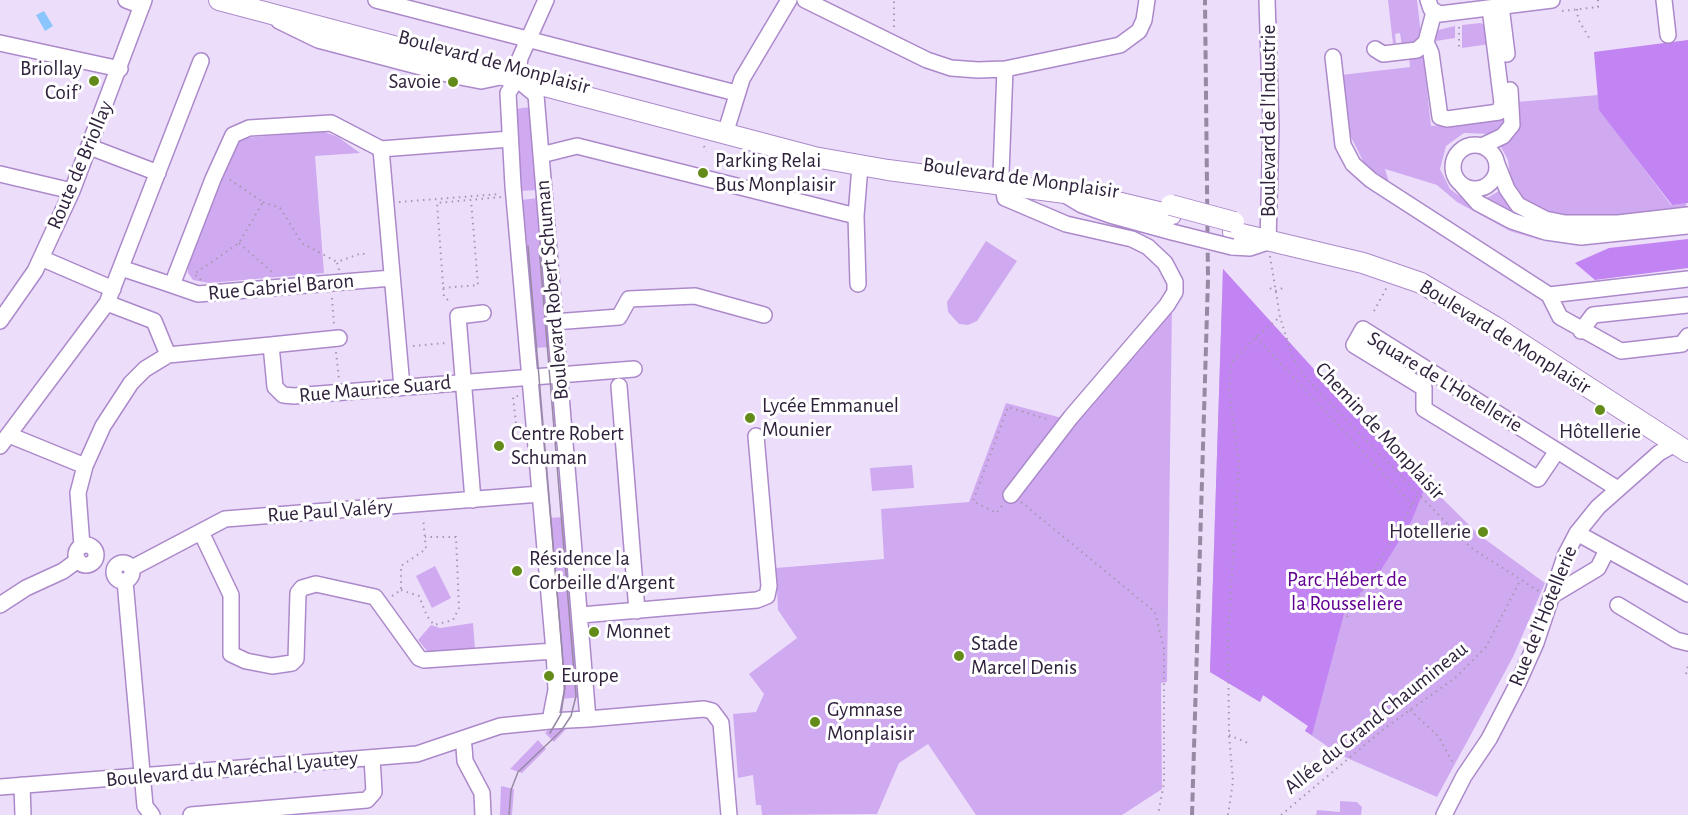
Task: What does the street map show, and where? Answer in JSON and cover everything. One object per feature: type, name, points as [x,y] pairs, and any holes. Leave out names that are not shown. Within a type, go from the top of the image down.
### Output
[{"type":"main road","name":"Boulevard de Monplaisir","points":[[219,0],[255,5],[726,129],[814,157],[860,166],[1097,186],[1170,220]]},
{"type":"main road","name":"Boulevard de Monplaisir","points":[[726,129],[1126,203],[1170,220],[1233,234],[1269,236],[1391,271],[1431,288],[1681,448]]},
{"type":"street","points":[[126,0],[143,3]]},
{"type":"street","name":"Boulevard de Monplaisir","points":[[376,0],[420,6],[527,41],[736,93]]},
{"type":"street","points":[[514,74],[546,0]]},
{"type":"street","points":[[726,129],[736,93],[789,0]]},
{"type":"street","points":[[806,0],[939,64],[965,69],[1005,69],[1120,45],[1139,31],[1144,20],[1147,0]]},
{"type":"street","name":"Boulevard de l'Industrie","points":[[1268,0],[1271,56],[1269,236]]},
{"type":"street","points":[[1497,5],[1501,110],[1495,114],[1447,119],[1440,117],[1431,54],[1426,42],[1431,6],[1497,5],[1552,0]]},
{"type":"street","points":[[1664,0],[1668,35]]},
{"type":"street","name":"Route de Briollay","points":[[0,321],[41,258],[72,191],[120,69],[143,3]]},
{"type":"street","points":[[1497,5],[1514,119],[1506,134],[1482,146],[1468,146],[1456,154],[1453,168],[1462,185],[1478,204],[1512,221],[1546,232],[1581,237],[1688,226]]},
{"type":"street","points":[[1375,49],[1383,54],[1417,50],[1426,42]]},
{"type":"street","points":[[0,43],[120,69]]},
{"type":"street","points":[[1333,57],[1340,135],[1348,155],[1361,173],[1549,296],[1560,317],[1621,351],[1682,344],[1688,336]]},
{"type":"street","points":[[85,466],[4,440],[110,296],[201,62]]},
{"type":"street","points":[[1005,69],[1001,179],[1005,198],[1019,206],[1066,224],[1132,239],[1158,254],[1172,272],[1175,292],[1167,305],[1065,425],[1011,495]]},
{"type":"street","name":"Boulevard Robert Schuman","points":[[550,721],[556,690],[554,651],[507,93],[514,74],[536,95],[588,719]]},
{"type":"street","points":[[172,285],[213,178],[233,135],[249,128],[331,123],[381,149],[510,139]]},
{"type":"street","points":[[541,155],[578,146],[856,216]]},
{"type":"street","points":[[1482,146],[1491,151],[1507,189],[1518,205],[1545,219],[1576,223],[1618,223],[1688,215]]},
{"type":"street","points":[[90,147],[158,173]]},
{"type":"street","points":[[381,149],[402,387]]},
{"type":"street","points":[[1462,185],[1473,189],[1484,187],[1496,175],[1497,164]]},
{"type":"street","points":[[858,284],[856,216],[860,166]]},
{"type":"street","points":[[0,174],[72,191]]},
{"type":"street","points":[[1132,239],[1170,220],[1233,234]]},
{"type":"street","points":[[41,258],[154,321],[168,355]]},
{"type":"street","name":"Rue Gabriel Baron","points":[[121,268],[198,294],[392,278]]},
{"type":"street","points":[[1549,296],[1688,279]]},
{"type":"street","points":[[554,322],[614,321],[619,317],[628,299],[694,296],[764,315]]},
{"type":"street","points":[[1581,330],[1593,315],[1688,304]]},
{"type":"street","points":[[473,500],[458,316],[483,313]]},
{"type":"street","name":"Square de L'Hotellerie","points":[[1557,451],[1538,479],[1424,409],[1424,388],[1354,345],[1363,329],[1618,489]]},
{"type":"street","points":[[0,605],[26,588],[63,571],[80,553],[78,493],[85,466],[103,426],[131,382],[145,369],[168,355],[336,339]]},
{"type":"street","name":"Rue Maurice Suard","points":[[270,345],[275,387],[283,395],[634,369]]},
{"type":"street","points":[[619,386],[637,611]]},
{"type":"street","points":[[581,615],[760,600],[768,593],[756,436]]},
{"type":"street","name":"Rue de l'Hotellerie","points":[[1444,815],[1464,776],[1489,740],[1536,644],[1547,595],[1577,533],[1598,507],[1659,453],[1681,448]]},
{"type":"street","name":"Rue Paul Valéry","points":[[80,553],[93,549],[95,558],[115,568],[125,563],[128,575],[225,519],[540,494]]},
{"type":"street","points":[[201,532],[231,595],[231,654],[246,662],[272,666],[292,663],[296,659],[298,593],[302,588],[316,584],[375,597],[419,658],[424,660],[554,651]]},
{"type":"street","points":[[1577,533],[1688,594]]},
{"type":"street","points":[[1547,595],[1598,568],[1608,550]]},
{"type":"street","points":[[128,575],[145,806],[152,815]]},
{"type":"street","points":[[1618,604],[1676,640],[1688,643]]},
{"type":"street","name":"Boulevard du Maréchal Lyautey","points":[[0,787],[417,754],[463,744],[500,726],[704,709],[716,714],[721,723],[729,815]]},
{"type":"street","points":[[463,744],[465,760],[482,793],[483,815]]},
{"type":"street","points":[[191,815],[367,800],[374,792],[372,758]]},
{"type":"street","points":[[22,785],[23,815]]},
{"type":"path","points":[[893,34],[894,0]]},
{"type":"path","points":[[1577,9],[1578,19],[1591,41]]},
{"type":"path","points":[[1458,24],[1459,48]]},
{"type":"path","points":[[702,145],[705,146],[706,152]]},
{"type":"path","points":[[230,180],[263,202],[280,208],[302,243],[337,261],[362,253],[368,256]]},
{"type":"path","points":[[393,202],[500,196],[436,203],[444,297],[448,300]]},
{"type":"path","points":[[443,288],[477,285],[471,200]]},
{"type":"path","points":[[204,284],[194,274],[240,243],[263,202]]},
{"type":"path","name":"Chemin de Monplaisir","points":[[1269,236],[1280,317],[1293,358],[1306,378],[1470,547],[1505,571],[1521,578],[1547,595]]},
{"type":"path","points":[[240,243],[280,278]]},
{"type":"path","points":[[337,261],[340,274]]},
{"type":"path","points":[[1374,311],[1388,286]]},
{"type":"path","points":[[1270,288],[1275,291],[1283,288]]},
{"type":"path","points":[[331,289],[339,383]]},
{"type":"path","points":[[1228,815],[1233,781],[1229,735],[1228,635],[1239,462],[1229,391],[1231,363],[1256,337],[1280,317]]},
{"type":"path","points":[[1256,337],[1413,505]]},
{"type":"path","points":[[405,347],[452,343]]},
{"type":"path","points":[[1300,384],[1306,378]]},
{"type":"path","points":[[517,432],[513,397],[518,396]]},
{"type":"path","points":[[1065,425],[1008,407],[972,501],[996,513],[1011,495],[1155,612],[1164,650],[1164,790],[1158,815]]},
{"type":"path","points":[[1347,616],[1418,495]]},
{"type":"path","points":[[401,590],[401,566],[426,549],[422,512]]},
{"type":"path","points":[[401,590],[419,596],[427,616],[434,625],[453,620],[459,608],[456,537],[425,537]]},
{"type":"path","name":"Allée du Grand Chaumineau","points":[[1281,815],[1324,777],[1455,678],[1486,647],[1521,578]]},
{"type":"path","points":[[391,597],[401,590]]},
{"type":"path","points":[[1686,674],[1688,664]]},
{"type":"path","points":[[1410,710],[1439,737],[1455,766]]},
{"type":"path","points":[[1229,735],[1248,743]]},
{"type":"green space","points":[[1388,0],[1417,0],[1421,34],[1417,42],[1402,46],[1400,33],[1395,34],[1396,43],[1393,44]]},
{"type":"green space","points":[[1480,23],[1486,25],[1490,44],[1462,48],[1462,25]]},
{"type":"green space","points":[[1455,26],[1455,38],[1436,41],[1435,35],[1438,30]]},
{"type":"green space","points":[[1688,40],[1688,203],[1672,205],[1599,110],[1594,52]]},
{"type":"green space","points":[[1423,54],[1431,126],[1508,118],[1501,129],[1491,134],[1464,133],[1446,146],[1440,169],[1450,189],[1477,209],[1582,243],[1540,240],[1510,231],[1457,202],[1437,185],[1385,169],[1389,182],[1365,165],[1347,129],[1341,75],[1410,67],[1409,55]]},
{"type":"green space","points":[[1598,95],[1600,110],[1671,205],[1686,203],[1687,212],[1570,219],[1527,206],[1511,182],[1508,160],[1500,145],[1509,142],[1516,134],[1517,102]]},
{"type":"green space","points":[[531,107],[538,190],[520,191],[514,109]]},
{"type":"green space","points":[[322,131],[338,137],[360,153],[315,156],[324,273],[209,283],[193,280],[188,273],[188,264],[237,142],[245,138]]},
{"type":"green space","points":[[1501,190],[1518,214],[1517,216],[1483,200]]},
{"type":"green space","points":[[539,198],[551,347],[533,348],[521,200]]},
{"type":"green space","points":[[1688,239],[1688,268],[1595,280],[1575,263],[1609,248]]},
{"type":"green space","points":[[986,241],[1017,261],[977,321],[968,325],[959,324],[948,312],[947,302]]},
{"type":"green space","name":"Parc Hébert de la Rousselière","points":[[1223,269],[1340,398],[1478,534],[1545,583],[1513,657],[1437,797],[1340,755],[1305,731],[1308,726],[1263,695],[1260,702],[1210,672]]},
{"type":"green space","points":[[1223,269],[1340,398],[1427,483],[1411,522],[1381,570],[1345,610],[1312,735],[1305,731],[1308,726],[1263,695],[1260,702],[1210,672]]},
{"type":"green space","name":"Stade Marcel Denis","points":[[1162,300],[1172,305],[1167,682],[1161,683],[1162,789],[1122,815],[976,815],[928,744],[899,763],[877,814],[762,815],[761,805],[756,805],[753,775],[738,778],[733,714],[756,712],[764,694],[749,674],[797,638],[778,610],[776,568],[884,559],[881,509],[969,502],[1006,403],[1062,418]]},
{"type":"green space","points":[[912,465],[914,488],[872,491],[870,468]]},
{"type":"green space","points":[[565,517],[581,697],[561,699],[547,518]]},
{"type":"green space","points":[[435,566],[451,598],[432,608],[416,576]]},
{"type":"green space","points":[[473,623],[475,649],[428,652],[418,640],[431,625],[440,628]]},
{"type":"green space","points":[[567,728],[554,742],[545,733],[549,729]]},
{"type":"green space","points":[[538,740],[546,749],[522,773],[510,769]]},
{"type":"green space","points":[[501,786],[514,789],[512,815],[500,815]]},
{"type":"green space","points":[[1340,801],[1357,802],[1362,807],[1361,815],[1316,815],[1317,810],[1340,812]]},
{"type":"water","points":[[44,11],[53,26],[45,31],[36,15]]},
{"type":"tram line","points":[[528,246],[565,687],[561,714],[550,733]]},
{"type":"tram line","points":[[509,815],[511,790],[518,772],[561,731],[571,716],[576,696],[539,246]]},
{"type":"railway","points":[[1192,815],[1208,279],[1205,0]]},
{"type":"place","name":"Briollay Coif’","points":[[94,81]]},
{"type":"place","name":"Savoie","points":[[453,82]]},
{"type":"place","name":"Parking Relai Bus Monplaisir","points":[[703,173]]},
{"type":"place","name":"Hôtellerie","points":[[1600,410]]},
{"type":"place","name":"Lycée Emmanuel Mounier","points":[[750,418]]},
{"type":"place","name":"Centre Robert Schuman","points":[[499,446]]},
{"type":"place","name":"Hotellerie","points":[[1483,532]]},
{"type":"place","name":"Résidence la Corbeille d'Argent","points":[[517,571]]},
{"type":"place","name":"Monnet","points":[[594,632]]},
{"type":"place","name":"Stade Marcel Denis","points":[[959,656]]},
{"type":"place","name":"Europe","points":[[549,676]]},
{"type":"place","name":"Gymnase Monplaisir","points":[[815,722]]}]
